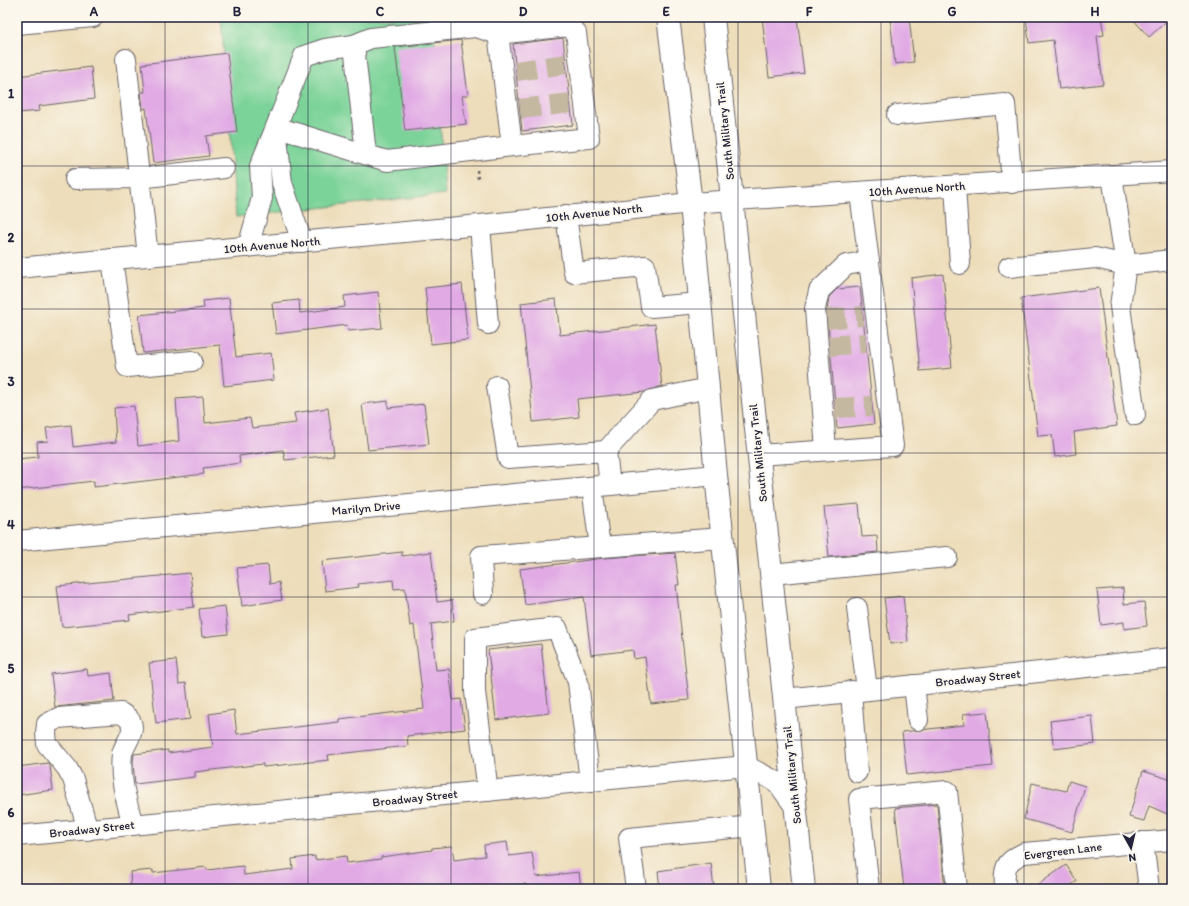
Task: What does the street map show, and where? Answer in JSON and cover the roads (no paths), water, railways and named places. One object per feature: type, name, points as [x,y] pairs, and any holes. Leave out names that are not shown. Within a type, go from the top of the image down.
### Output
[{"type":"main road","points":[[668,17],[691,204],[722,538],[759,889]]},
{"type":"main road","name":"South Military Trail","points":[[713,17],[804,889]]},
{"type":"street","points":[[17,24],[93,17]]},
{"type":"street","points":[[248,247],[262,198],[260,166],[304,56],[325,49],[354,45],[371,38],[476,26],[569,26],[576,33],[573,63],[578,102],[589,138],[387,161],[276,127]]},
{"type":"street","points":[[497,26],[510,72],[514,110],[512,146]]},
{"type":"street","points":[[354,45],[366,154]]},
{"type":"street","points":[[126,59],[148,256]]},
{"type":"street","points":[[897,115],[1005,104],[1012,183]]},
{"type":"street","points":[[276,127],[282,183],[302,242]]},
{"type":"street","points":[[75,179],[139,178],[224,168]]},
{"type":"street","name":"10th Avenue North","points":[[17,268],[480,226],[566,215],[691,204],[1172,171]]},
{"type":"street","points":[[1112,176],[1126,265],[1120,306],[1135,415]]},
{"type":"street","points":[[955,186],[960,264]]},
{"type":"street","points":[[758,455],[893,446],[880,405],[870,316],[869,261],[860,193]]},
{"type":"street","points":[[566,215],[574,273],[645,266],[651,307],[700,303]]},
{"type":"street","points":[[480,226],[488,324]]},
{"type":"street","points":[[1009,267],[1095,258],[1126,265],[1171,266]]},
{"type":"street","points":[[112,259],[126,367],[192,361]]},
{"type":"street","points":[[826,450],[829,409],[821,320],[815,309],[819,292],[846,265],[869,261]]},
{"type":"street","points":[[497,386],[508,458],[606,451]]},
{"type":"street","points":[[600,547],[601,486],[606,451],[652,400],[708,388]]},
{"type":"street","name":"Marilyn Drive","points":[[17,541],[716,475]]},
{"type":"street","points":[[483,594],[481,556],[722,538]]},
{"type":"street","points":[[771,574],[947,557]]},
{"type":"street","points":[[857,608],[859,691],[857,772]]},
{"type":"street","points":[[488,791],[475,692],[475,638],[557,628],[578,682],[590,781]]},
{"type":"street","name":"Broadway Street","points":[[784,698],[1172,658]]},
{"type":"street","points":[[914,685],[918,720]]},
{"type":"street","points":[[88,830],[73,779],[67,768],[47,744],[47,724],[58,718],[122,713],[129,718],[132,727],[122,752],[121,768],[122,782],[133,825]]},
{"type":"street","points":[[746,766],[777,782],[796,808]]},
{"type":"street","name":"Broadway Street","points":[[17,836],[746,766]]},
{"type":"street","points":[[869,889],[859,799],[947,791],[957,889]]},
{"type":"street","points":[[636,889],[630,838],[752,826]]},
{"type":"street","name":"Evergreen Lane","points":[[1005,889],[1004,871],[1011,859],[1024,854],[1172,840]]},
{"type":"street","points":[[1144,842],[1149,889]]},
{"type":"tunnel","points":[[516,71],[566,64]]},
{"type":"tunnel","points":[[520,109],[571,103]]},
{"type":"tunnel","points":[[826,319],[863,316]]},
{"type":"tunnel","points":[[829,346],[866,343]]},
{"type":"tunnel","points":[[835,408],[872,406]]}]
